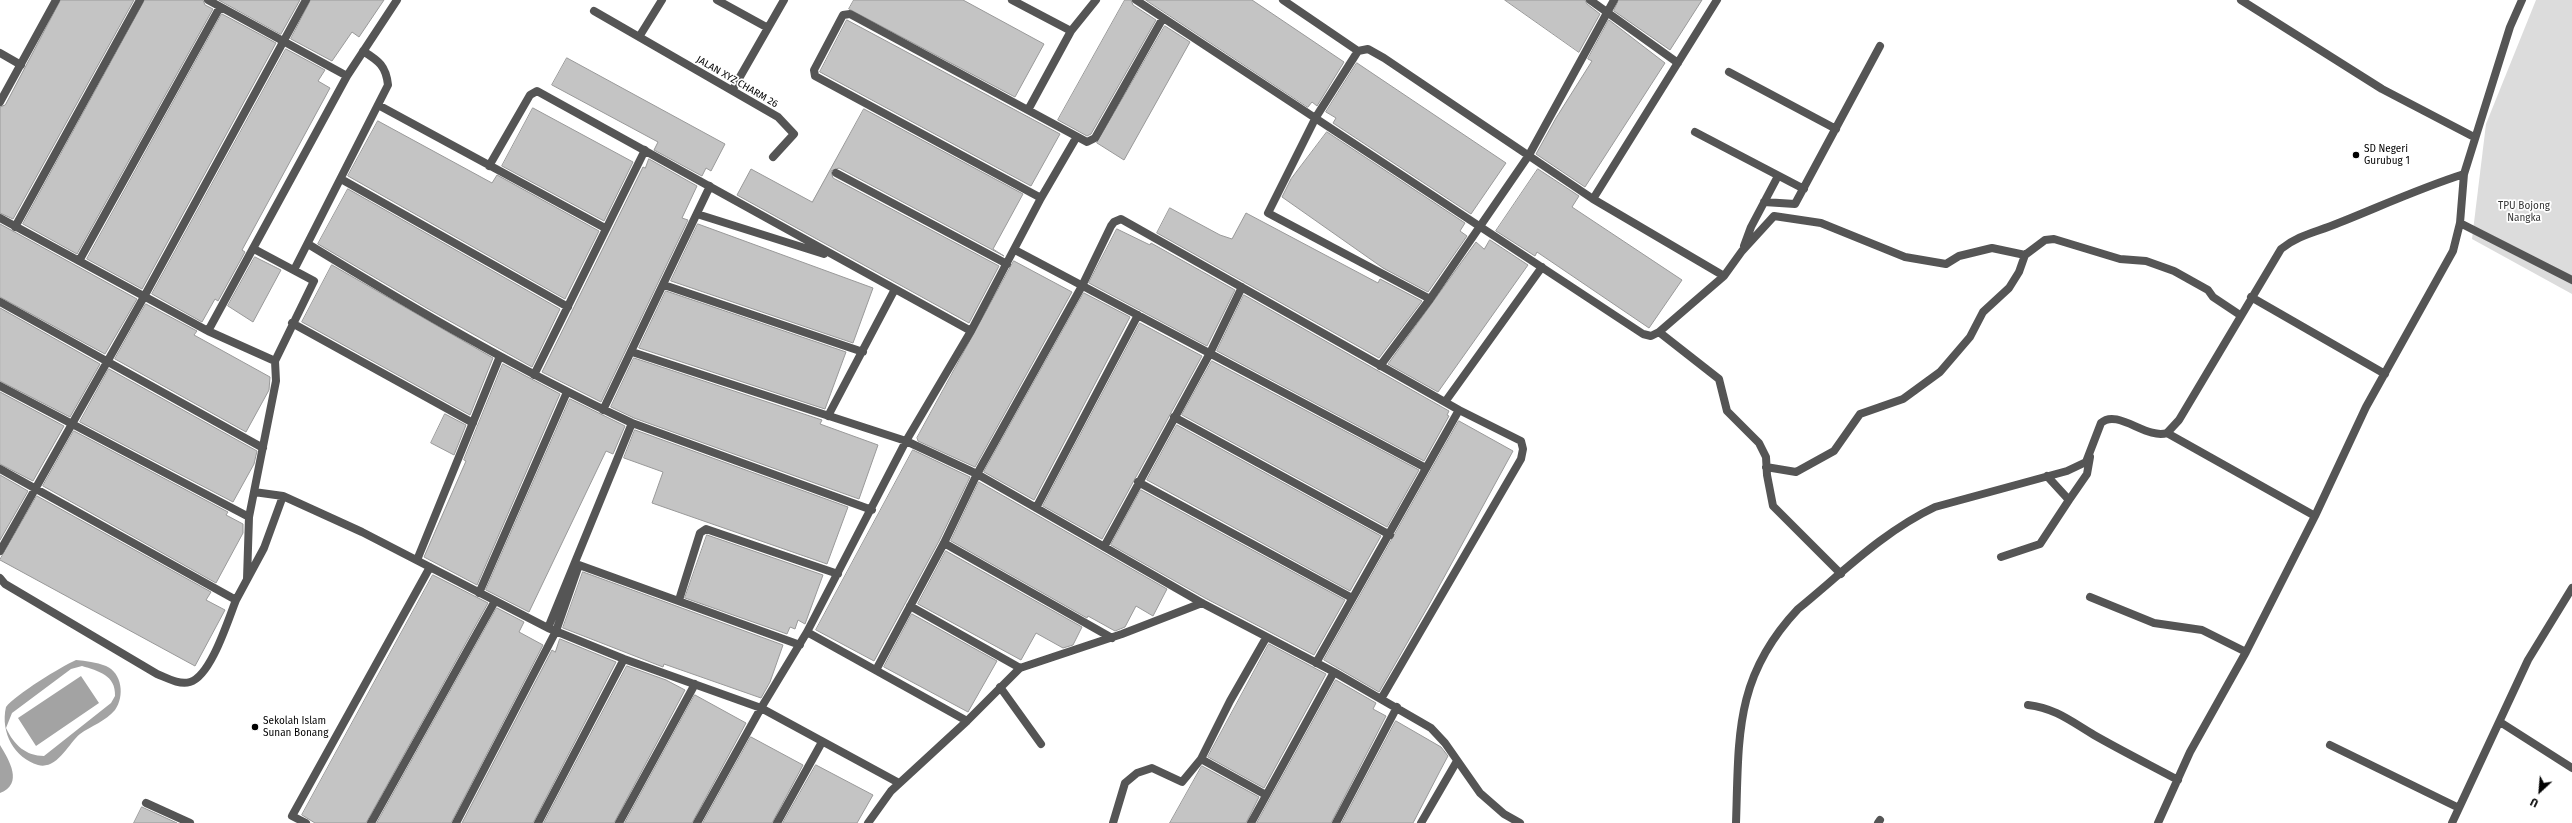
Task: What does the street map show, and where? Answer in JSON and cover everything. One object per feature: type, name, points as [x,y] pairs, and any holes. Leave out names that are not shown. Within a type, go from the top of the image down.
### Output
[{"type":"street","points":[[0,102],[56,0]]},
{"type":"street","points":[[15,227],[140,0]]},
{"type":"street","points":[[208,0],[347,76]]},
{"type":"street","points":[[0,552],[34,488],[145,295],[306,0]]},
{"type":"street","points":[[208,331],[347,76],[397,0]]},
{"type":"street","points":[[639,37],[662,0]]},
{"type":"street","points":[[717,0],[768,28]]},
{"type":"street","points":[[733,89],[784,0]]},
{"type":"street","points":[[1012,0],[1072,31]]},
{"type":"street","points":[[1028,110],[1072,31],[1096,0]]},
{"type":"street","points":[[1136,0],[1316,117],[1643,334],[1651,336],[1660,332],[1724,276],[1742,251],[1774,216],[1821,223],[1905,257],[1946,264],[1960,256],[1992,248],[2025,255]]},
{"type":"street","points":[[1283,0],[1358,51],[1368,49],[1375,52],[1593,199],[1724,276]]},
{"type":"street","points":[[1590,0],[1678,63]]},
{"type":"street","points":[[1380,366],[1430,299],[1529,155],[1614,0]]},
{"type":"street","points":[[1593,199],[1717,0]]},
{"type":"street","points":[[2241,0],[2382,89],[2474,137]]},
{"type":"street","points":[[2158,823],[2190,752],[2246,652],[2315,516],[2366,407],[2453,250],[2460,223],[2464,174],[2474,137],[2510,27],[2522,0]]},
{"type":"street","points":[[79,261],[220,7]]},
{"type":"street","name":"JALAN XYZ CHARM 26","points":[[594,11],[733,89],[778,117],[794,134],[773,156]]},
{"type":"street","points":[[1041,198],[815,76],[814,71],[843,15],[850,14],[1028,110],[1076,138],[1087,142],[1096,138],[1163,18]]},
{"type":"street","points":[[1764,202],[1795,204],[1880,46]]},
{"type":"street","points":[[294,270],[380,106],[388,85],[387,72],[380,61],[363,51]]},
{"type":"street","points":[[1358,51],[1316,117],[1268,210],[1269,215],[1430,299]]},
{"type":"street","points":[[0,53],[20,65]]},
{"type":"street","points":[[1729,72],[1836,128]]},
{"type":"street","points":[[489,166],[530,95],[537,91],[971,331]]},
{"type":"street","points":[[380,106],[605,228]]},
{"type":"street","points":[[1695,132],[1804,189]]},
{"type":"street","points":[[697,823],[761,708],[800,645],[872,510],[906,441],[971,331],[1015,250],[1041,198],[1076,138]]},
{"type":"street","points":[[534,374],[568,307],[605,228],[645,150]]},
{"type":"street","points":[[836,173],[1007,264]]},
{"type":"street","points":[[2167,434],[2179,420],[2240,315],[2281,249],[2293,239],[2334,225],[2424,186],[2464,174]]},
{"type":"street","points":[[1742,251],[1751,227],[1778,176]]},
{"type":"street","points":[[341,179],[568,307]]},
{"type":"street","points":[[603,410],[710,186]]},
{"type":"street","points":[[697,214],[840,259]]},
{"type":"street","points":[[0,218],[145,295],[208,331],[275,361]]},
{"type":"street","points":[[876,670],[944,542],[977,474],[1082,286],[1111,226],[1121,219],[1459,410],[1521,441],[1523,453],[1381,699]]},
{"type":"street","points":[[2460,223],[2572,280]]},
{"type":"street","points":[[1766,467],[1796,472],[1834,451],[1860,414],[1902,399],[1940,372],[1970,337],[1983,312],[2009,288],[2019,272],[2025,255],[2046,240],[2054,239],[2120,259],[2146,260],[2174,271],[2208,290],[2213,297],[2240,315]]},
{"type":"street","points":[[308,244],[500,356],[603,410],[632,423],[872,510]]},
{"type":"street","points":[[247,584],[249,517],[276,381],[275,361],[292,323],[314,284],[312,278],[254,249]]},
{"type":"street","points":[[1015,250],[1426,468]]},
{"type":"street","points":[[1446,402],[1542,267]]},
{"type":"street","points":[[664,284],[863,352]]},
{"type":"street","points":[[1104,547],[1138,482],[1210,353],[1242,287]]},
{"type":"street","points":[[828,416],[863,352],[895,288]]},
{"type":"street","points":[[2251,297],[2385,374]]},
{"type":"street","points":[[0,302],[106,363],[263,448]]},
{"type":"street","points":[[1036,508],[1138,315]]},
{"type":"street","points":[[292,323],[473,423]]},
{"type":"street","points":[[1660,332],[1719,379],[1727,410],[1759,443],[1766,457],[1766,467],[1773,506],[1841,574]]},
{"type":"street","points":[[632,352],[906,441],[977,474],[1202,603],[1266,638],[1334,672],[1431,728],[1480,793],[1504,814],[1520,823]]},
{"type":"street","points":[[417,560],[500,356]]},
{"type":"street","points":[[0,386],[249,517]]},
{"type":"street","points":[[479,593],[567,392]]},
{"type":"street","points":[[1316,663],[1352,598],[1390,535],[1459,410]]},
{"type":"street","points":[[1174,417],[1390,535]]},
{"type":"street","points":[[2002,557],[2040,544],[2087,474],[2090,457],[2101,423],[2105,420],[2114,419],[2154,434],[2167,434],[2315,516]]},
{"type":"street","points":[[548,628],[632,423]]},
{"type":"street","points":[[1736,823],[1741,717],[1749,684],[1762,657],[1784,624],[1798,609],[1896,528],[1923,513],[2079,467],[2090,457]]},
{"type":"street","points":[[0,469],[236,600]]},
{"type":"street","points":[[2047,476],[2069,500]]},
{"type":"street","points":[[1138,482],[1352,598]]},
{"type":"street","points":[[254,492],[283,496],[362,532],[495,602],[548,628],[624,659],[761,708],[899,783]]},
{"type":"street","points":[[2,582],[157,674],[179,683],[190,682],[208,667],[236,600],[247,584],[264,548],[283,496]]},
{"type":"street","points":[[678,600],[700,533],[706,529],[838,574]]},
{"type":"street","points":[[944,542],[1112,638]]},
{"type":"street","points":[[456,823],[556,631],[578,564],[800,645]]},
{"type":"street","points":[[306,823],[292,816],[430,567]]},
{"type":"street","points":[[2452,823],[2528,660],[2571,593]]},
{"type":"street","points":[[2090,597],[2154,623],[2202,630],[2246,652]]},
{"type":"street","points":[[370,823],[495,602]]},
{"type":"street","points":[[868,823],[880,804],[899,783],[966,721],[1020,668],[1112,638],[1202,603]]},
{"type":"street","points":[[910,606],[1020,668]]},
{"type":"street","points":[[807,632],[966,721]]},
{"type":"street","points":[[1113,823],[1125,783],[1129,778],[1152,768],[1182,782],[1201,760],[1230,701],[1266,638]]},
{"type":"street","points":[[538,823],[624,659]]},
{"type":"street","points":[[1251,823],[1334,672]]},
{"type":"street","points":[[619,823],[695,684]]},
{"type":"street","points":[[1000,687],[1041,744]]},
{"type":"street","points":[[2028,705],[2044,707],[2058,712],[2094,735],[2178,780]]},
{"type":"street","points":[[1336,823],[1397,708]]},
{"type":"street","points":[[2500,722],[2572,768]]},
{"type":"street","points":[[777,823],[822,742]]},
{"type":"street","points":[[2330,746],[2460,808]]},
{"type":"street","points":[[1201,760],[1266,795]]},
{"type":"street","points":[[1421,823],[1457,761]]},
{"type":"street","points":[[146,803],[190,823]]},
{"type":"green space","name":"TPU Bojong Nangka","points":[[2536,0],[2572,0],[2572,294],[2472,239],[2486,124]]},
{"type":"shaded area","points":[[76,660],[87,661],[106,666],[111,669],[119,679],[121,692],[120,698],[115,710],[111,714],[80,734],[56,760],[45,766],[38,765],[22,757],[11,743],[5,726],[6,707],[28,688]],"holes":[[[82,666],[100,672],[113,683],[115,696],[111,703],[44,756],[26,752],[13,740],[6,728],[12,713],[71,669]]]},
{"type":"shaded area","points":[[81,676],[99,703],[36,746],[18,718]]},
{"type":"shaded area","points":[[0,745],[10,764],[13,778],[7,789],[0,793]]},
{"type":"building","points":[[61,0],[134,0],[13,219],[0,213],[0,107],[5,105]]},
{"type":"building","points":[[145,0],[203,0],[205,5],[213,9],[77,254],[23,224]]},
{"type":"building","points":[[219,0],[300,0],[281,34]]},
{"type":"building","points":[[311,0],[384,0],[359,37],[352,32],[332,61],[291,39]]},
{"type":"building","points":[[854,0],[963,0],[1044,44],[1015,97],[849,9]]},
{"type":"building","points":[[1125,0],[1131,0],[1133,5],[1156,20],[1091,134],[1087,136],[1058,120]]},
{"type":"building","points":[[1146,0],[1252,0],[1344,62],[1317,106],[1312,102],[1308,107]]},
{"type":"building","points":[[1505,0],[1585,0],[1587,4],[1600,14],[1579,52]]},
{"type":"building","points":[[1619,0],[1702,0],[1670,50],[1614,11]]},
{"type":"building","points":[[222,14],[276,43],[142,289],[87,259]]},
{"type":"building","points":[[847,20],[1060,134],[1031,186],[820,72]]},
{"type":"building","points":[[1609,20],[1665,63],[1585,187],[1536,154],[1556,118],[1592,61],[1588,59]]},
{"type":"building","points":[[1165,26],[1190,42],[1124,160],[1097,143]]},
{"type":"building","points":[[286,49],[325,70],[318,81],[330,88],[242,250],[245,252],[218,301],[215,299],[202,322],[152,294]]},
{"type":"building","points":[[567,58],[725,144],[711,171],[706,168],[702,176],[654,150],[658,142],[552,85]]},
{"type":"building","points":[[1357,63],[1506,163],[1471,214],[1333,123],[1336,118],[1326,112]]},
{"type":"building","points":[[533,108],[633,162],[604,221],[502,166]]},
{"type":"building","points":[[864,109],[1023,194],[993,249],[1004,256],[839,168],[831,171],[833,178],[999,266],[969,323],[737,195],[751,169],[812,202]]},
{"type":"building","points":[[378,121],[492,183],[497,175],[599,231],[565,299],[348,176]]},
{"type":"building","points":[[1327,132],[1465,223],[1460,231],[1467,236],[1428,292],[1383,268],[1282,197],[1291,179]]},
{"type":"building","points":[[649,159],[697,186],[682,218],[688,220],[601,402],[542,372],[643,167],[645,168]]},
{"type":"building","points":[[1538,169],[1579,196],[1572,207],[1682,280],[1649,328],[1537,252],[1535,256],[1496,231]]},
{"type":"building","points":[[348,189],[560,309],[532,367],[430,310],[318,244]]},
{"type":"building","points":[[1170,208],[1220,235],[1232,239],[1246,213],[1378,283],[1380,279],[1422,301],[1379,358],[1157,233]]},
{"type":"building","points":[[0,224],[137,299],[105,354],[0,297]]},
{"type":"building","points":[[698,224],[873,288],[853,343],[671,281]]},
{"type":"building","points":[[1117,229],[1150,245],[1151,243],[1235,290],[1207,346],[1089,283]]},
{"type":"building","points":[[1490,240],[1528,265],[1438,392],[1388,364],[1476,242],[1484,249]]},
{"type":"building","points":[[255,257],[281,270],[253,322],[228,306]]},
{"type":"building","points":[[1014,261],[1072,292],[975,467],[918,441],[917,438]]},
{"type":"building","points":[[332,265],[493,358],[470,415],[302,322]]},
{"type":"building","points":[[666,291],[846,352],[825,409],[639,348]]},
{"type":"building","points":[[1084,293],[1130,317],[1034,500],[984,472]]},
{"type":"building","points":[[1244,295],[1449,411],[1447,415],[1449,416],[1424,461],[1217,351]]},
{"type":"building","points":[[146,304],[197,331],[194,335],[270,377],[269,390],[246,432],[115,359]]},
{"type":"building","points":[[0,308],[100,364],[70,417],[0,381]]},
{"type":"building","points":[[1140,323],[1202,356],[1102,539],[1043,506]]},
{"type":"building","points":[[634,358],[822,420],[820,424],[878,445],[859,499],[634,418],[611,407]]},
{"type":"building","points":[[1212,361],[1419,470],[1387,527],[1182,415]]},
{"type":"building","points":[[503,364],[560,394],[477,585],[424,557],[466,461],[464,460]]},
{"type":"building","points":[[109,369],[257,451],[254,464],[233,502],[80,422]]},
{"type":"building","points":[[0,392],[64,426],[33,481],[0,464]]},
{"type":"building","points":[[570,399],[625,426],[613,454],[606,451],[529,612],[486,590]]},
{"type":"building","points":[[445,414],[466,425],[454,455],[431,443]]},
{"type":"building","points":[[1459,421],[1513,451],[1430,603],[1379,692],[1324,660]]},
{"type":"building","points":[[1177,425],[1381,536],[1350,591],[1147,480]]},
{"type":"building","points":[[635,430],[848,507],[827,564],[652,503],[663,472],[624,458]]},
{"type":"building","points":[[74,431],[228,512],[226,515],[243,524],[243,533],[216,583],[43,486]]},
{"type":"building","points":[[913,450],[970,477],[939,541],[874,661],[816,630]]},
{"type":"building","points":[[0,475],[28,491],[0,540]]},
{"type":"building","points":[[979,482],[1167,589],[1153,616],[1136,606],[1125,627],[1115,631],[1088,616],[1087,618],[951,541]]},
{"type":"building","points":[[1141,490],[1345,600],[1314,655],[1205,598],[1111,545]]},
{"type":"building","points":[[37,496],[211,592],[206,600],[225,610],[195,666],[0,560]]},
{"type":"building","points":[[707,535],[823,575],[805,624],[798,620],[795,629],[790,627],[787,634],[685,598]]},
{"type":"building","points":[[946,551],[1082,627],[1073,645],[1063,648],[1036,633],[1021,660],[918,604]]},
{"type":"building","points":[[583,572],[783,645],[770,682],[761,698],[664,664],[663,667],[563,628]]},
{"type":"building","points":[[433,575],[488,603],[366,823],[315,823],[302,815]]},
{"type":"building","points":[[497,608],[524,622],[519,632],[543,645],[451,823],[377,823]]},
{"type":"building","points":[[912,614],[997,661],[968,712],[884,667]]},
{"type":"building","points":[[560,639],[616,662],[533,823],[462,823],[552,650],[555,652]]},
{"type":"building","points":[[1269,644],[1326,674],[1264,788],[1208,757]]},
{"type":"building","points":[[627,666],[666,680],[685,690],[614,823],[544,823]]},
{"type":"building","points":[[1336,680],[1376,703],[1373,709],[1386,716],[1331,823],[1257,823]]},
{"type":"building","points":[[695,695],[746,723],[692,823],[625,823]]},
{"type":"building","points":[[1396,721],[1441,747],[1448,756],[1413,823],[1342,823]]},
{"type":"building","points":[[751,737],[803,765],[772,823],[703,823]]},
{"type":"building","points":[[816,765],[873,795],[857,823],[783,823]]},
{"type":"building","points":[[1202,766],[1259,797],[1246,823],[1170,823]]},
{"type":"building","points":[[142,807],[144,808],[177,823],[134,823]]},
{"type":"place","name":"SD Negeri Gurubug 1","points":[[2356,155]]},
{"type":"place","name":"Sekolah Islam Sunan Bonang","points":[[255,727]]}]
